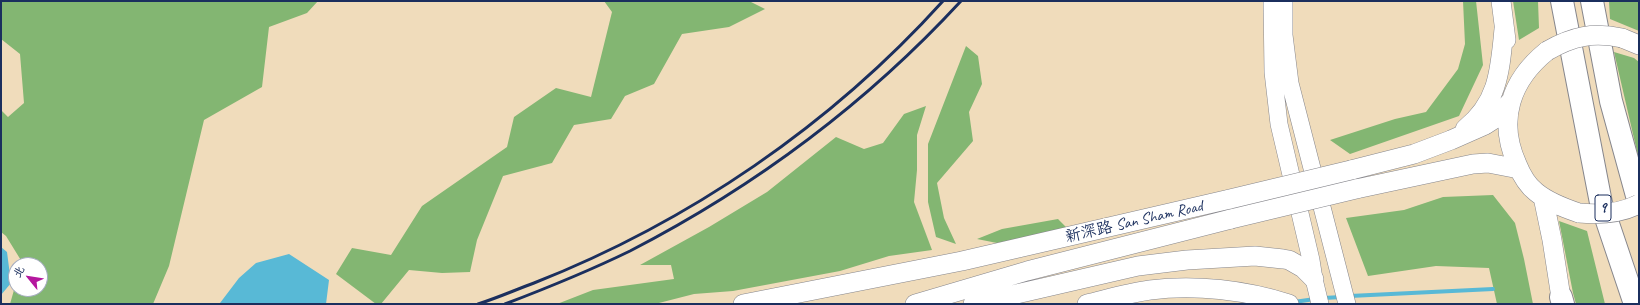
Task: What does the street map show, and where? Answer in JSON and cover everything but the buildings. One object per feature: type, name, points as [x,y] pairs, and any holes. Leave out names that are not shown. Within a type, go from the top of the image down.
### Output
[{"type":"highway","name":"9","points":[[1562,1],[1601,203],[1635,304]]},
{"type":"highway","points":[[1592,1],[1611,101],[1639,204]]},
{"type":"main road","points":[[1272,1],[1273,72],[1279,124],[1317,291]]},
{"type":"main road","points":[[1284,1],[1284,35],[1287,68],[1304,140],[1306,169],[1331,261],[1342,281],[1347,304]]},
{"type":"main road","points":[[1501,1],[1512,98],[1508,124],[1509,140],[1519,169],[1534,190],[1543,197],[1561,207],[1579,213],[1593,215],[1607,214],[1621,211],[1639,204]]},
{"type":"main road","points":[[1451,140],[1471,125],[1483,111],[1490,98],[1500,70],[1504,29]]},
{"type":"main road","points":[[1512,98],[1527,69],[1547,50],[1561,43],[1576,37],[1591,35],[1607,35],[1631,42]]},
{"type":"main road","name":"新深路 San Sham Road","points":[[743,304],[962,261],[1230,199],[1414,154],[1485,125],[1496,118],[1512,98]]},
{"type":"main road","name":"新深路 San Sham Road","points":[[916,304],[1034,269],[1356,189],[1473,164],[1488,163],[1519,169]]},
{"type":"main road","points":[[1543,197],[1562,302]]},
{"type":"main road","points":[[973,304],[1138,266],[1187,260],[1255,256],[1289,260],[1303,268],[1317,291]]},
{"type":"main road","points":[[916,304],[1052,286]]},
{"type":"main road","points":[[1087,304],[1131,293],[1188,287],[1234,292],[1274,299],[1289,304]]},
{"type":"green space","points":[[1,1],[318,1],[307,13],[269,27],[262,87],[204,120],[169,266],[153,304],[10,304],[12,297],[48,297],[48,257],[19,257],[6,236],[1,232],[1,110],[8,117],[24,103],[20,54],[1,39]]},
{"type":"green space","points":[[604,1],[749,1],[765,9],[729,27],[682,34],[654,84],[625,96],[611,119],[574,125],[552,163],[503,176],[477,240],[470,272],[442,273],[409,270],[381,304],[376,304],[336,274],[352,248],[391,255],[422,206],[507,147],[514,117],[556,88],[591,97],[612,12]]},
{"type":"green space","points":[[1463,1],[1476,1],[1483,65],[1459,116],[1350,154],[1330,140],[1395,119],[1426,112],[1458,69],[1465,44]]},
{"type":"green space","points":[[1513,1],[1538,1],[1539,28],[1519,40]]},
{"type":"green space","points":[[1609,1],[1639,1],[1639,31],[1610,19]]},
{"type":"green space","points":[[966,46],[978,56],[982,84],[969,112],[973,141],[937,183],[944,218],[956,244],[936,237],[928,202],[928,144]]},
{"type":"green space","points":[[1614,52],[1634,58],[1639,62],[1639,160]]},
{"type":"green space","points":[[926,106],[917,135],[917,170],[914,202],[932,250],[889,256],[840,271],[733,291],[694,294],[655,304],[557,304],[593,290],[674,279],[671,265],[640,265],[709,227],[767,192],[836,137],[864,149],[883,143],[904,114]]},
{"type":"green space","points":[[1493,195],[1515,223],[1533,304],[1497,304],[1489,268],[1436,266],[1368,276],[1346,218],[1404,210],[1443,197]]},
{"type":"green space","points":[[1058,219],[1068,229],[997,243],[977,239],[1002,229]]},
{"type":"green space","points":[[1559,221],[1587,231],[1605,304],[1576,304]]},
{"type":"water","points":[[1,247],[7,252],[8,287],[1,295]]},
{"type":"water","points":[[289,254],[329,280],[326,304],[220,303],[239,278],[256,263]]},
{"type":"waterway","points":[[1350,296],[1493,289]]},
{"type":"waterway","points":[[1324,298],[1341,297]]},
{"type":"waterway","points":[[1294,302],[1315,299]]},
{"type":"railway","points":[[478,304],[534,283],[648,231],[702,200],[755,166],[805,129],[854,89],[900,46],[943,1]]},
{"type":"railway","points":[[505,304],[568,279],[630,251],[676,226],[765,171],[807,141],[847,109],[886,75],[961,1]]}]
